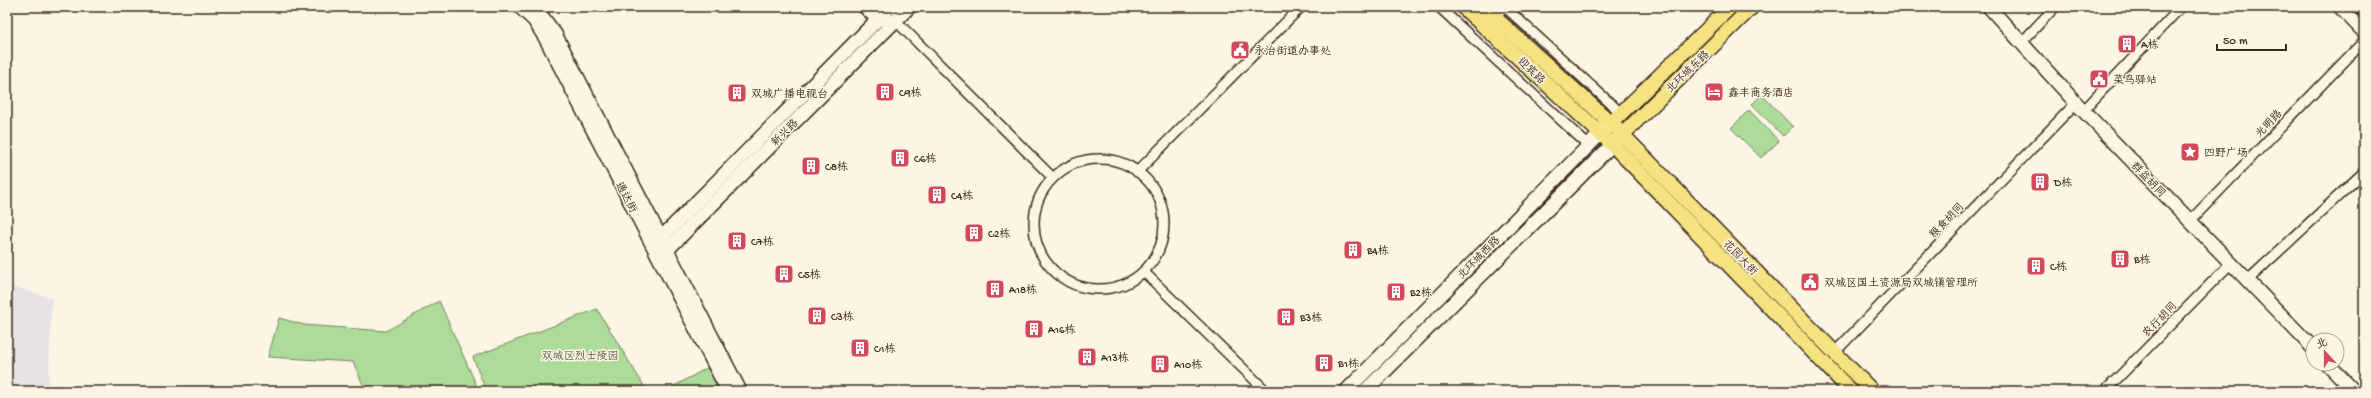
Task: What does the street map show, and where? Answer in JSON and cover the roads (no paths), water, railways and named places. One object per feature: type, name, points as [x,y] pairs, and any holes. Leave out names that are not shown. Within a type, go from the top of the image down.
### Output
[{"type":"main road","name":"通达街","points":[[520,7],[534,20],[546,39],[740,391]]},
{"type":"main road","name":"通达街","points":[[534,7],[555,34],[661,248],[728,391]]},
{"type":"main road","points":[[865,7],[887,16]]},
{"type":"main road","name":"新兴路","points":[[661,248],[887,16],[909,7]]},
{"type":"main road","name":"迎宾路","points":[[1463,7],[1601,134]]},
{"type":"main road","name":"北环城东路","points":[[1611,123],[1730,7]]},
{"type":"main road","name":"北环城东路","points":[[1617,140],[1752,7]]},
{"type":"main road","name":"群益胡同","points":[[1989,7],[2080,107],[2305,340]]},
{"type":"main road","points":[[2340,7],[2364,32]]},
{"type":"main road","name":"迎宾路","points":[[1496,9],[1611,123]]},
{"type":"main road","name":"北环城西路","points":[[1346,391],[1611,123]]},
{"type":"main road","name":"花园大街","points":[[1611,123],[1617,140],[1851,391]]},
{"type":"main road","name":"花园大街","points":[[1601,134],[1617,140],[1834,352],[1868,389]]},
{"type":"main road","name":"北环城西路","points":[[1365,391],[1617,140]]},
{"type":"main road","points":[[2336,372],[2354,391]]},
{"type":"street","points":[[1138,172],[1301,7]]},
{"type":"street","points":[[1439,7],[1589,146]]},
{"type":"street","points":[[2022,43],[2055,7]]},
{"type":"street","name":"粮食胡同","points":[[1834,352],[2180,7]]},
{"type":"street","points":[[1496,9],[1621,113]]},
{"type":"street","points":[[887,16],[1053,178]]},
{"type":"street","name":"光明路","points":[[2190,221],[2364,41]]},
{"type":"street","points":[[1090,160],[1110,160],[1130,166],[1138,172],[1147,178],[1158,196],[1164,215],[1164,236],[1157,256],[1144,272],[1126,285],[1104,290],[1081,288],[1061,278],[1045,261],[1036,241],[1034,218],[1040,197],[1053,178],[1070,166],[1090,160]]},
{"type":"street","points":[[2248,280],[2364,172]]},
{"type":"street","name":"农行胡同","points":[[2105,391],[2231,263]]},
{"type":"street","points":[[1144,272],[1266,391]]},
{"type":"place","name":"A栋","points":[[2127,44]]},
{"type":"place","name":"永治街道办事处","points":[[1240,50]]},
{"type":"place","name":"菜鸟驿站","points":[[2099,79]]},
{"type":"place","name":"C9栋","points":[[885,92]]},
{"type":"place","name":"鑫丰商务酒店","points":[[1714,92]]},
{"type":"place","name":"双城广播电视台","points":[[737,93]]},
{"type":"place","name":"四野广场","points":[[2190,152]]},
{"type":"place","name":"C6栋","points":[[900,158]]},
{"type":"place","name":"C8栋","points":[[811,166]]},
{"type":"place","name":"D栋","points":[[2040,182]]},
{"type":"place","name":"C4栋","points":[[937,195]]},
{"type":"place","name":"C2栋","points":[[974,233]]},
{"type":"place","name":"C7栋","points":[[737,241]]},
{"type":"place","name":"B4栋","points":[[1353,250]]},
{"type":"place","name":"B栋","points":[[2120,259]]},
{"type":"place","name":"C栋","points":[[2036,266]]},
{"type":"place","name":"C5栋","points":[[784,274]]},
{"type":"place","name":"双城区国土资源局双城镇管理所","points":[[1810,282]]},
{"type":"place","name":"A18栋","points":[[995,289]]},
{"type":"place","name":"B2栋","points":[[1396,292]]},
{"type":"place","name":"C3栋","points":[[817,316]]},
{"type":"place","name":"B3栋","points":[[1286,317]]},
{"type":"place","name":"A16栋","points":[[1034,329]]},
{"type":"place","name":"C1栋","points":[[860,348]]},
{"type":"place","name":"A13栋","points":[[1087,357]]},
{"type":"place","name":"B1栋","points":[[1324,363]]},
{"type":"place","name":"A10栋","points":[[1160,364]]},
{"type":"park label","name":"双城区烈士陵园","points":[[580,355]]}]
